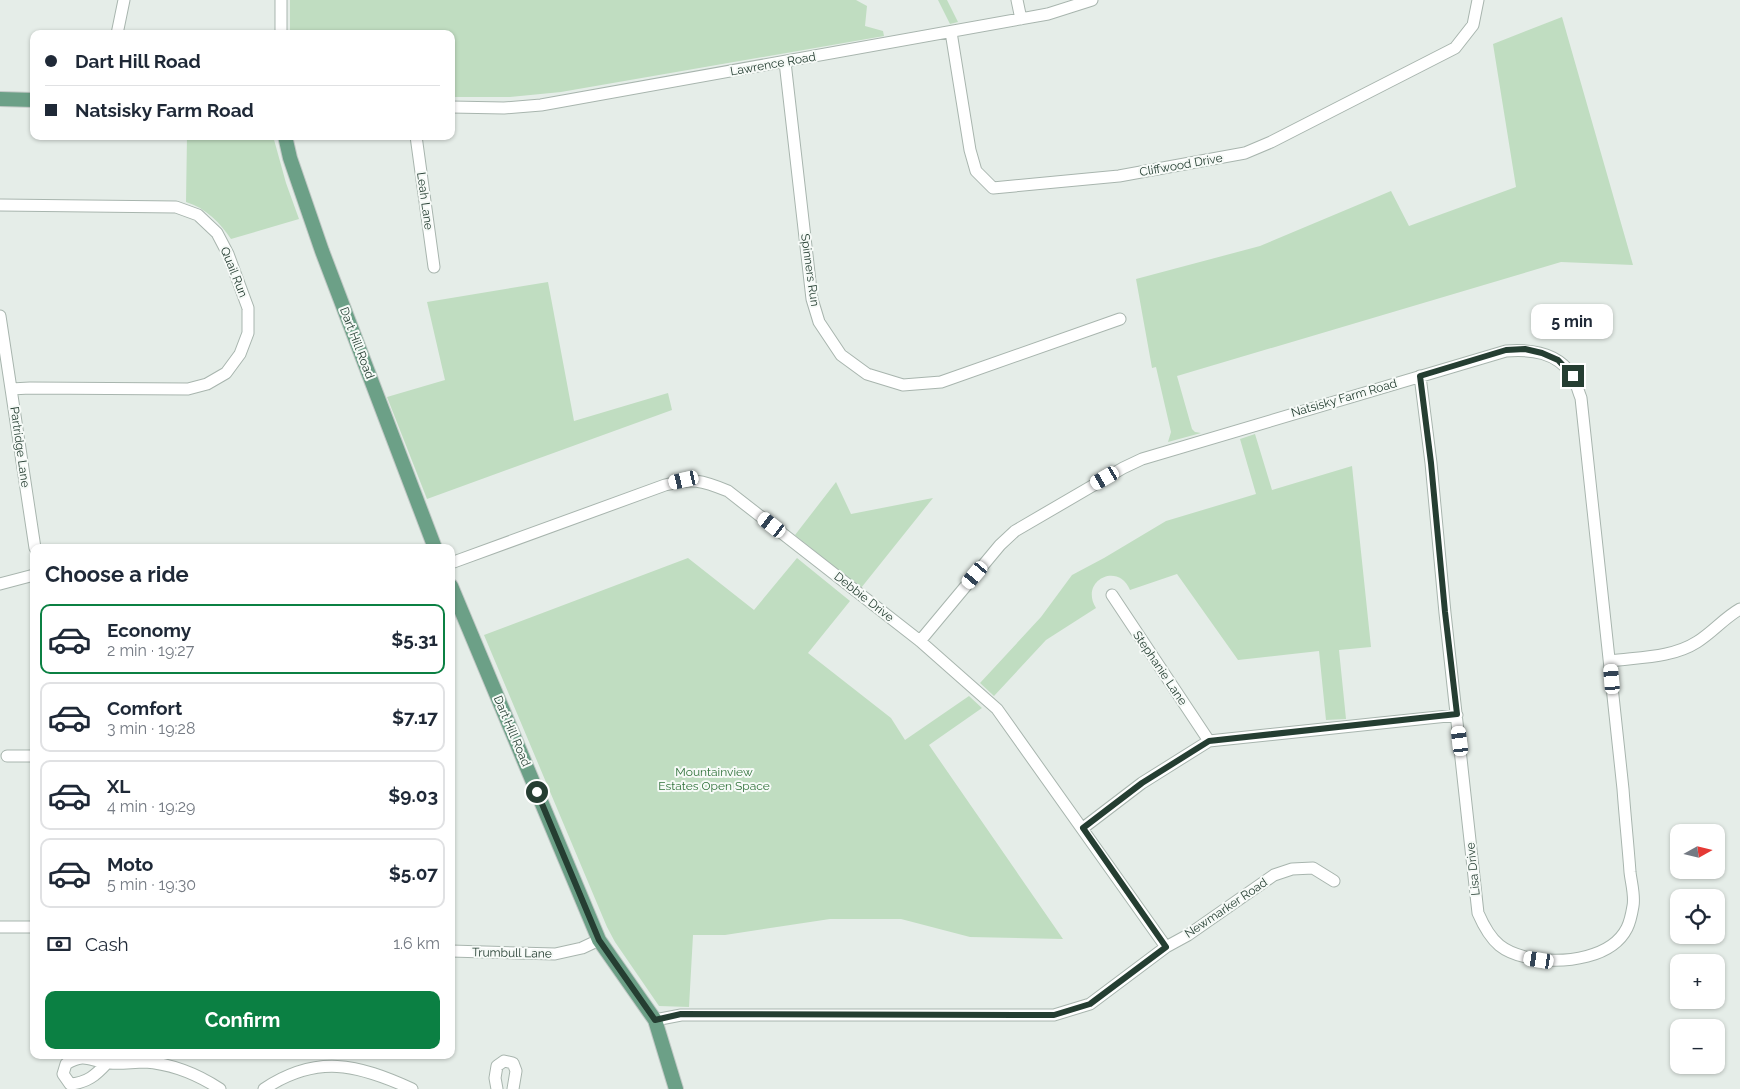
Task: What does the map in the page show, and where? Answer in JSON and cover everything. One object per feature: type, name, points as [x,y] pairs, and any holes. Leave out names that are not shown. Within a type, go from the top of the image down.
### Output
[{"type":"main road","points":[[0,99],[30,100]]},
{"type":"main road","name":"Dart Hill Road","points":[[286,140],[290,158],[322,251],[433,544]]},
{"type":"main road","name":"Dart Hill Road","points":[[455,596],[599,940],[655,1020],[676,1089]]},
{"type":"street","points":[[118,30],[124,0]]},
{"type":"street","points":[[281,0],[281,30]]},
{"type":"street","points":[[1017,0],[1021,19]]},
{"type":"street","name":"Lawrence Road","points":[[455,107],[504,108],[541,105],[1048,14],[1092,0]]},
{"type":"street","name":"Cliffwood Drive","points":[[951,32],[970,150],[976,171],[993,188],[1118,176],[1245,153],[1271,142],[1455,48],[1473,25],[1478,0]]},
{"type":"street","name":"Spinners Run","points":[[785,62],[812,298],[819,322],[841,356],[867,374],[903,385],[942,382],[1120,320]]},
{"type":"street","name":"Leah Lane","points":[[417,140],[434,266]]},
{"type":"street","name":"Quail Run","points":[[0,204],[176,207],[198,216],[217,233],[228,254],[248,308],[248,333],[240,354],[226,374],[207,384],[188,389],[11,389]]},
{"type":"street","name":"Partridge Lane","points":[[0,316],[34,544]]},
{"type":"street","name":"Natsisky Farm Road","points":[[920,640],[1000,545],[1015,531],[1142,459],[1506,350],[1525,349],[1542,353],[1558,360],[1573,376],[1581,398],[1610,661]]},
{"type":"street","name":"Lisa Drive","points":[[1420,376],[1431,463],[1445,612],[1478,913],[1486,932],[1499,946],[1519,956],[1539,960],[1581,959],[1600,953],[1615,943],[1627,928],[1633,905],[1610,661]]},
{"type":"street","name":"Debbie Drive","points":[[455,562],[664,485],[684,480],[705,482],[728,491],[920,640],[997,709],[1166,947]]},
{"type":"street","points":[[0,584],[30,576]]},
{"type":"street","name":"Stephanie Lane","points":[[1112,595],[1209,741]]},
{"type":"street","points":[[1610,661],[1673,653],[1685,649],[1699,641],[1727,616],[1740,608]]},
{"type":"street","points":[[1083,828],[1142,783],[1209,741],[1457,714]]},
{"type":"street","points":[[7,756],[30,756]]},
{"type":"street","name":"Newmarker Road","points":[[655,1020],[681,1014],[1054,1015],[1090,1004],[1166,947],[1188,935],[1274,875],[1292,869],[1313,868],[1334,881]]},
{"type":"street","points":[[0,926],[30,927]]},
{"type":"street","name":"Trumbull Lane","points":[[455,951],[555,954],[582,948],[599,940]]},
{"type":"street","points":[[108,1063],[145,1062],[173,1067],[201,1077],[220,1089]]},
{"type":"street","points":[[497,1089],[495,1078],[497,1066],[504,1062],[512,1064],[516,1071],[513,1089]]},
{"type":"street","points":[[264,1089],[280,1078],[309,1069],[332,1066],[358,1068],[412,1089]]},
{"type":"green space","points":[[290,0],[856,0],[867,6],[865,26],[883,31],[884,36],[561,92],[510,97],[455,97],[455,30],[290,30]]},
{"type":"green space","points":[[938,0],[947,0],[958,22],[950,24]]},
{"type":"green space","points":[[1562,17],[1633,265],[1561,262],[1177,376],[1192,429],[1195,432],[1201,433],[1168,442],[1171,432],[1156,367],[1152,368],[1136,279],[1260,246],[1391,191],[1409,226],[1516,187],[1493,44]]},
{"type":"green space","points":[[187,140],[274,140],[286,183],[299,219],[231,239],[212,217],[200,208],[186,202]]},
{"type":"green space","points":[[548,282],[574,421],[668,393],[672,410],[427,499],[387,397],[445,380],[427,302]]},
{"type":"green space","points":[[1255,434],[1272,490],[1352,466],[1371,647],[1339,650],[1346,719],[1326,720],[1319,651],[1238,660],[1177,574],[1130,590],[1124,581],[1117,577],[1109,576],[1102,578],[1092,590],[1092,598],[1096,608],[1046,640],[994,696],[980,683],[1041,617],[1072,575],[1166,521],[1256,494],[1240,439]]},
{"type":"green space","points":[[836,482],[851,514],[933,498],[861,588],[795,535]]},
{"type":"green space","name":"Mountainview Estates Open Space","points":[[688,558],[754,610],[797,558],[850,601],[808,653],[891,718],[905,740],[969,696],[982,708],[929,745],[1063,939],[970,937],[901,919],[830,919],[725,935],[693,935],[689,1007],[659,1006],[615,942],[607,927],[484,635]]},
{"type":"route","points":[[537,792],[599,940],[655,1020],[681,1014],[1054,1015],[1090,1004],[1166,947],[1083,828],[1142,783],[1209,741],[1457,714],[1420,376],[1506,350],[1525,349],[1542,353],[1558,360],[1573,376]]}]
